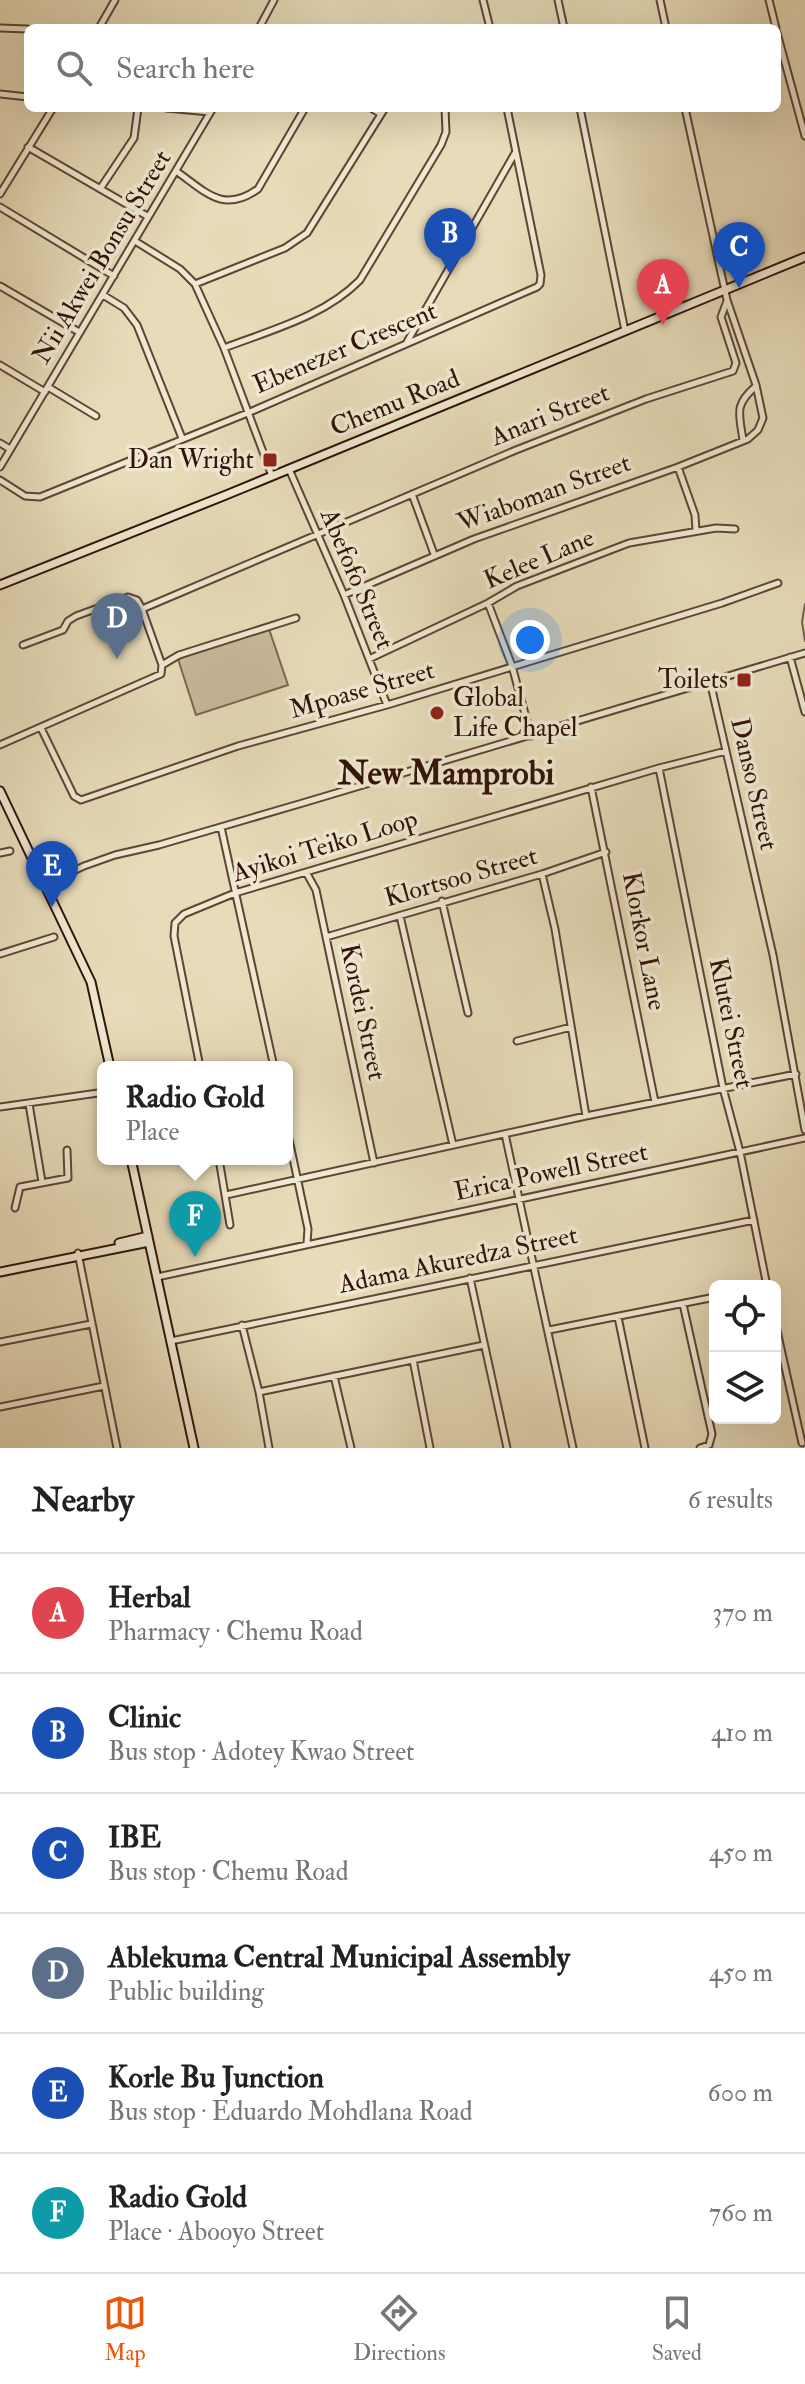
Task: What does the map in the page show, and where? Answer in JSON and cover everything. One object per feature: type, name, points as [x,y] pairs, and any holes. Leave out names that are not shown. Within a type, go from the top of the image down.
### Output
[{"type":"street","points":[[101,24],[115,0]]},
{"type":"street","points":[[261,24],[274,0]]},
{"type":"street","points":[[483,0],[489,24]]},
{"type":"street","points":[[558,0],[563,24]]},
{"type":"street","points":[[660,0],[665,24]]},
{"type":"street","points":[[769,0],[775,24]]},
{"type":"street","points":[[0,28],[24,29]]},
{"type":"street","points":[[781,48],[805,136]]},
{"type":"street","points":[[0,94],[24,97]]},
{"type":"street","points":[[0,194],[50,112]]},
{"type":"street","points":[[100,189],[134,138],[137,112]]},
{"type":"street","name":"Nii Akwei Bonsu Street","points":[[0,467],[211,112]]},
{"type":"street","points":[[176,171],[216,199],[237,201],[248,196],[258,189],[303,112]]},
{"type":"street","points":[[195,284],[285,248],[307,233],[382,112]]},
{"type":"street","points":[[224,348],[327,307],[360,280],[441,145],[446,132],[445,112]]},
{"type":"street","name":"Ebenezer Crescent","points":[[0,480],[25,496],[40,497],[250,412],[532,291],[540,284],[541,275],[508,112]]},
{"type":"street","points":[[581,112],[625,331]]},
{"type":"street","points":[[686,112],[727,300],[756,385],[739,405],[743,440]]},
{"type":"street","points":[[28,147],[147,216]]},
{"type":"street","points":[[406,343],[516,152]]},
{"type":"street","points":[[0,207],[114,276]]},
{"type":"street","points":[[135,241],[180,269],[195,284],[250,412],[272,476]]},
{"type":"street","name":"Chemu Road","points":[[0,585],[805,257]]},
{"type":"street","points":[[0,286],[79,332]]},
{"type":"street","points":[[103,295],[124,308],[137,325],[182,438]]},
{"type":"street","name":"Anari Street","points":[[142,609],[634,403],[733,371],[736,363],[721,317],[727,300]]},
{"type":"street","points":[[0,365],[96,416]]},
{"type":"street","name":"Wiaboman Street","points":[[344,595],[434,554],[678,467],[743,440],[758,430],[763,418],[756,385]]},
{"type":"street","points":[[0,443],[10,449]]},
{"type":"street","points":[[678,467],[695,515],[696,531]]},
{"type":"street","name":"Abefofo Street","points":[[289,469],[344,595],[387,705]]},
{"type":"street","points":[[412,494],[434,554]]},
{"type":"street","name":"Kelee Lane","points":[[369,659],[488,603],[517,586],[629,543],[696,531],[735,529]]},
{"type":"street","name":"Mpoase Street","points":[[41,728],[74,796],[81,800],[251,742],[387,705],[722,603],[778,583]]},
{"type":"street","points":[[0,745],[161,674],[162,665],[142,609],[133,598],[122,598],[71,618],[63,630],[23,645]]},
{"type":"street","points":[[488,603],[512,666],[531,736]]},
{"type":"street","points":[[162,665],[179,655],[296,618]]},
{"type":"street","points":[[46,884],[103,858],[221,827],[805,653]]},
{"type":"street","points":[[790,657],[805,712]]},
{"type":"street","name":"Danso Street","points":[[710,681],[773,955],[805,1130]]},
{"type":"street","name":"Ayikoi Teiko Loop","points":[[199,1061],[174,936],[175,923],[184,914],[235,893],[591,787],[726,751]]},
{"type":"street","name":"Klutei Street","points":[[659,768],[723,1088],[740,1152],[766,1280]]},
{"type":"street","name":"Klorkor Lane","points":[[591,787],[655,1102]]},
{"type":"street","points":[[0,791],[91,982],[109,1061]]},
{"type":"street","points":[[221,827],[273,1061]]},
{"type":"street","points":[[0,853],[10,851]]},
{"type":"street","name":"Klortsoo Street","points":[[326,937],[542,874],[606,852]]},
{"type":"street","name":"Kordei Street","points":[[306,872],[316,890],[374,1163]]},
{"type":"street","points":[[542,874],[555,929],[586,1116]]},
{"type":"street","points":[[442,901],[468,1013]]},
{"type":"street","points":[[400,916],[453,1145]]},
{"type":"street","points":[[0,954],[54,937]]},
{"type":"street","points":[[517,1041],[571,1027]]},
{"type":"street","points":[[226,1195],[586,1116],[796,1074]]},
{"type":"street","points":[[0,1107],[97,1093]]},
{"type":"street","points":[[29,1104],[42,1182]]},
{"type":"street","points":[[505,1134],[573,1448]]},
{"type":"street","name":"Erica Powell Street","points":[[156,1277],[805,1138]]},
{"type":"street","points":[[15,1208],[20,1187],[68,1178],[67,1150]]},
{"type":"street","points":[[293,1161],[308,1229],[306,1244]]},
{"type":"street","points":[[132,1165],[194,1448]]},
{"type":"street","points":[[220,1165],[230,1225]]},
{"type":"street","name":"Adama Akuredza Street","points":[[170,1341],[754,1220]]},
{"type":"street","points":[[0,1272],[132,1243],[147,1235]]},
{"type":"street","points":[[132,1243],[147,1235]]},
{"type":"street","points":[[132,1243],[152,1257]]},
{"type":"street","points":[[77,1255],[117,1448]]},
{"type":"street","points":[[470,1278],[507,1448]]},
{"type":"street","points":[[549,1330],[709,1298]]},
{"type":"street","points":[[683,1304],[712,1434],[709,1445],[700,1448]]},
{"type":"street","points":[[618,1317],[645,1448]]},
{"type":"street","points":[[0,1342],[91,1324]]},
{"type":"street","points":[[242,1325],[269,1448]]},
{"type":"street","points":[[259,1392],[484,1345]]},
{"type":"street","points":[[781,1349],[802,1443]]},
{"type":"street","points":[[413,1360],[430,1448]]},
{"type":"street","points":[[334,1376],[351,1448]]},
{"type":"street","points":[[0,1407],[104,1386]]},
{"type":"shaded area","points":[[269,629],[288,685],[196,715],[178,659]]},
{"type":"waterway","points":[[805,604],[802,622],[805,641]]},
{"type":"place","name":"Clinic","points":[[450,274]]},
{"type":"place","name":"IBE","points":[[739,288]]},
{"type":"place","name":"Herbal","points":[[663,325]]},
{"type":"place","name":"Dan Wright","points":[[270,460]]},
{"type":"place","name":"Ablekuma Central Municipal Assembly","points":[[117,659]]},
{"type":"place","name":"Toilets","points":[[744,680]]},
{"type":"place","name":"Global Life Chapel","points":[[437,713]]},
{"type":"place","name":"Korle Bu Junction","points":[[52,907]]},
{"type":"place","name":"Radio Gold","points":[[195,1257]]},
{"type":"district","name":"New Mamprobi","points":[[446,773]]}]
